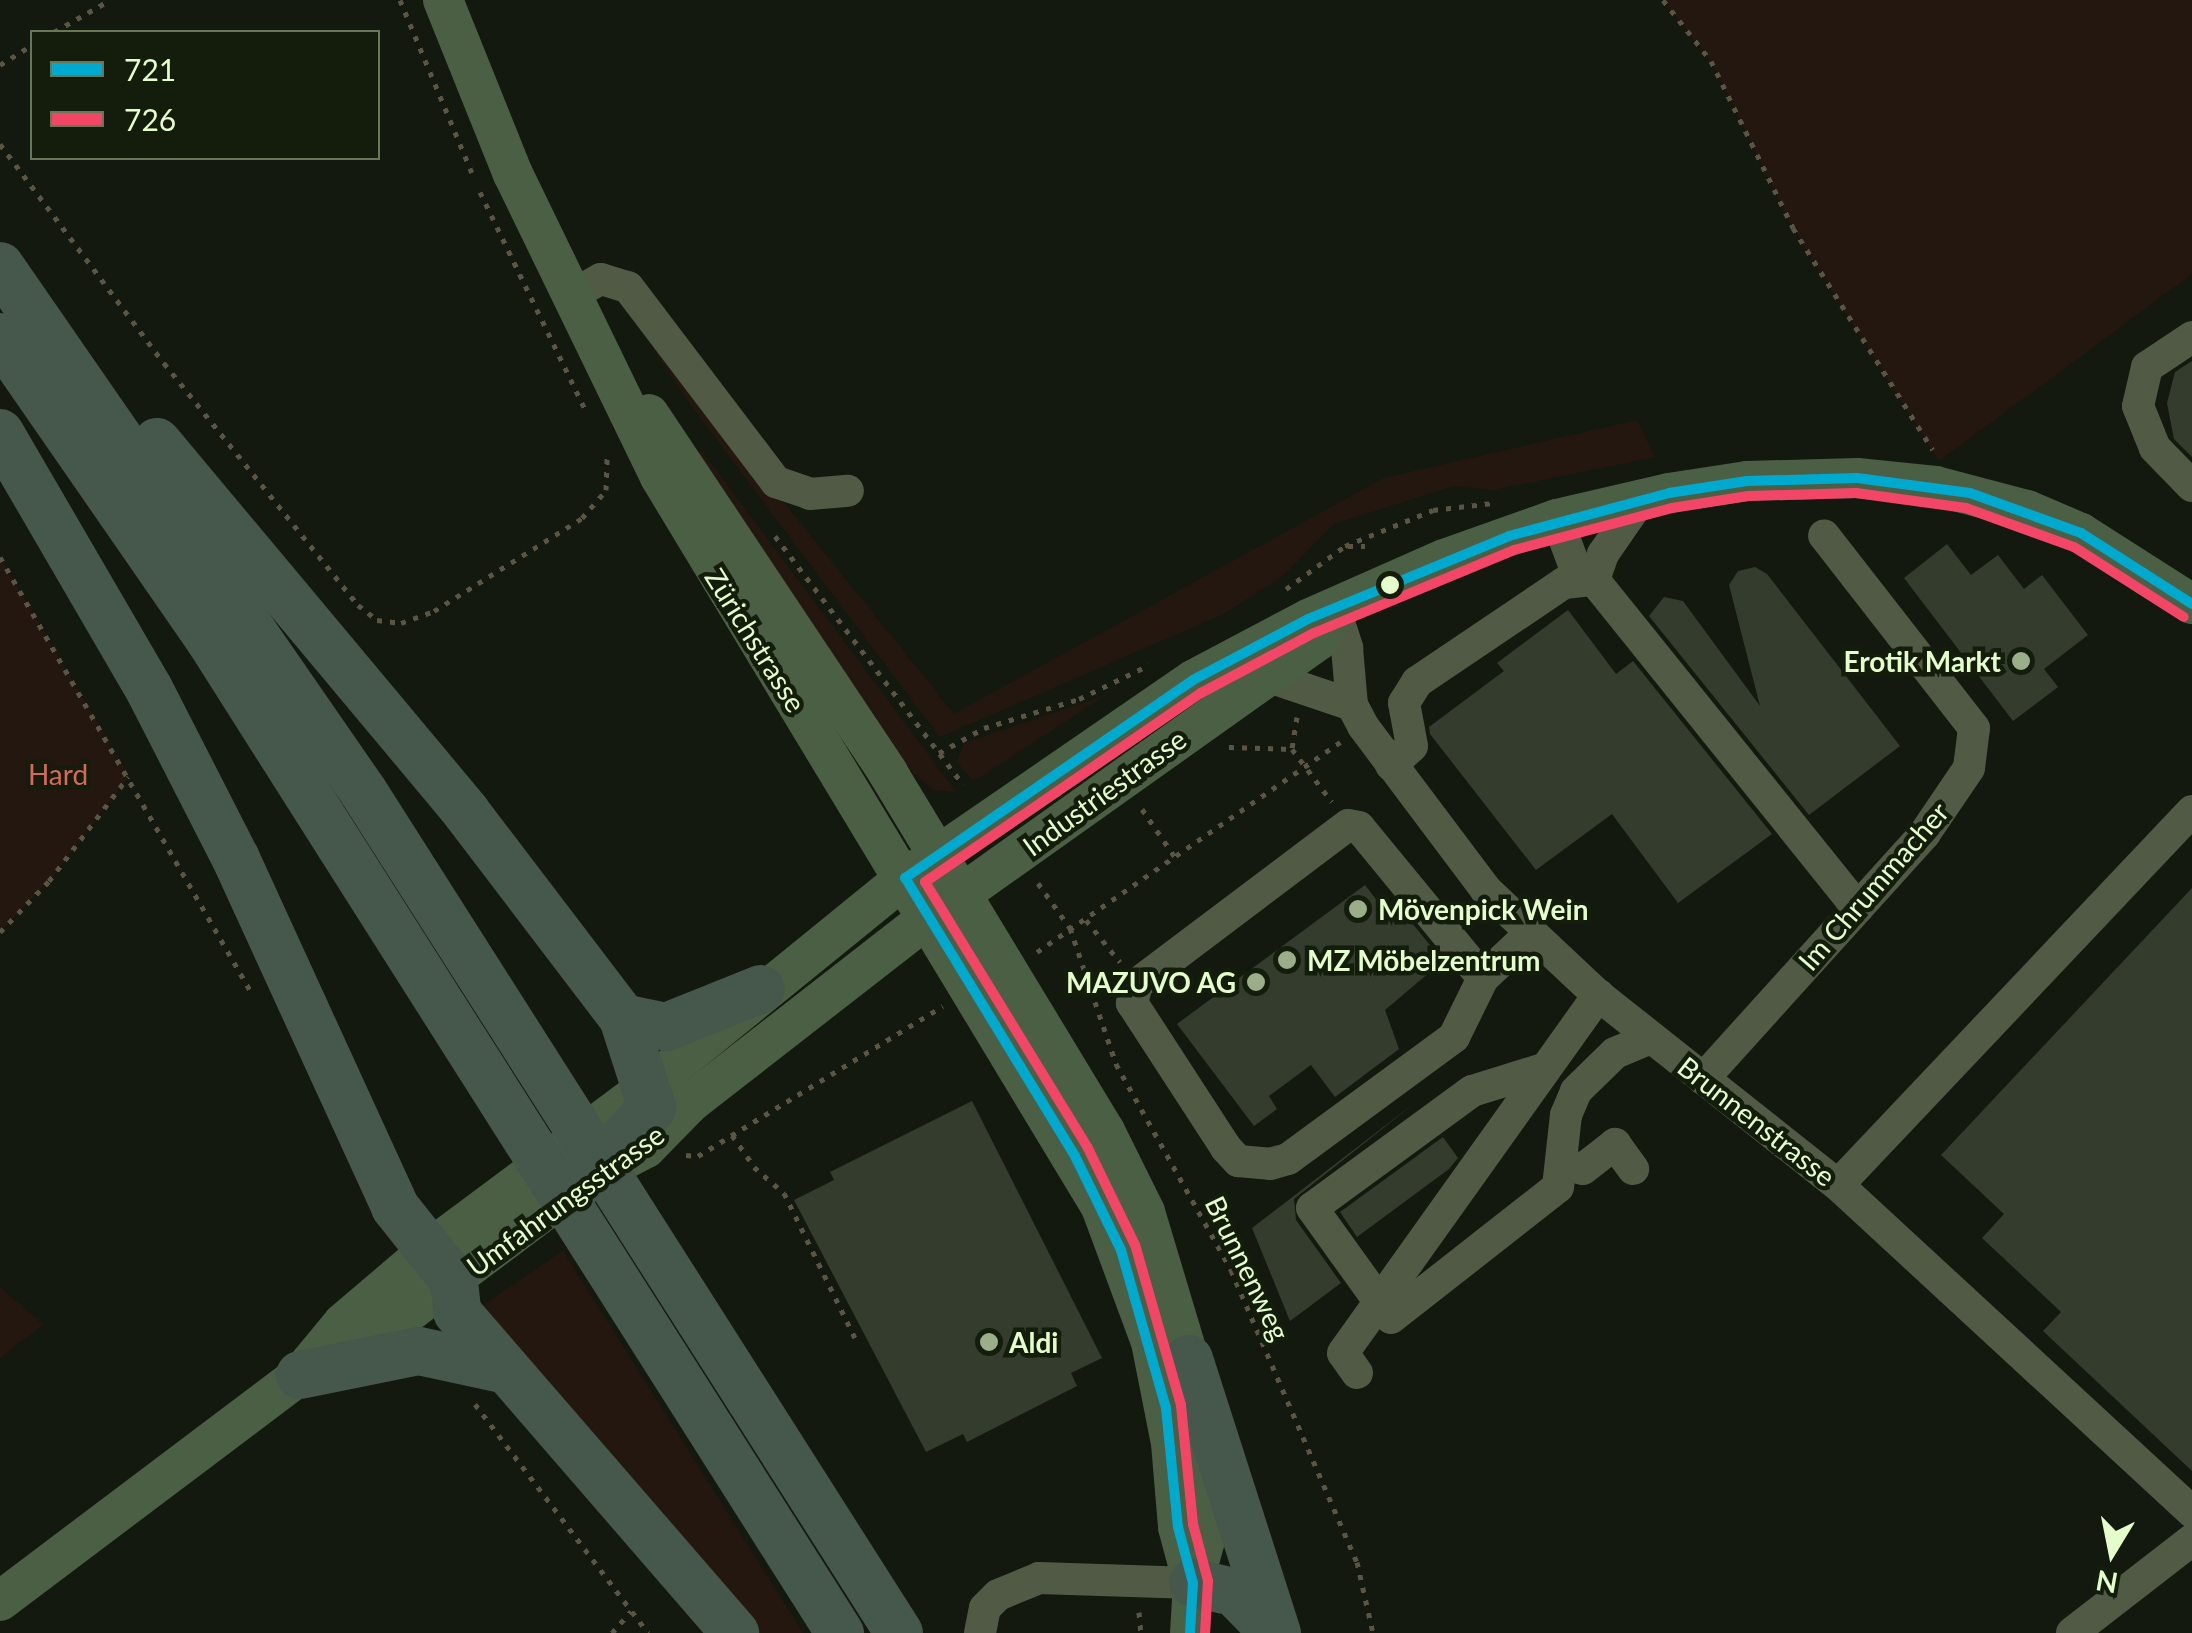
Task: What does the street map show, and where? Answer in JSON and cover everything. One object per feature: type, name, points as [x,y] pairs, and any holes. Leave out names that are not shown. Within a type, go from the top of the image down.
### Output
[{"type":"highway","points":[[0,264],[288,592],[589,966],[622,1018],[644,1126],[585,1180]]},
{"type":"highway","points":[[0,264],[364,791],[899,1633]]},
{"type":"highway","points":[[0,338],[211,642],[840,1633]]},
{"type":"highway","points":[[0,432],[121,640],[227,842],[395,1207],[442,1264],[457,1312],[487,1382],[734,1633]]},
{"type":"highway","points":[[622,1018],[666,1027],[761,989]]},
{"type":"highway","points":[[300,1374],[407,1352],[487,1382]]},
{"type":"highway","points":[[1189,1358],[1276,1633]]},
{"type":"highway","points":[[1194,1583],[1234,1592],[1276,1633]]},
{"type":"main road","name":"Zürichstrasse","points":[[443,0],[572,296],[720,585],[944,906]]},
{"type":"main road","name":"Industriestrasse","points":[[920,868],[1192,680],[1444,558],[1557,519],[1641,498],[1747,481],[1857,478],[1936,486],[2081,532],[2192,604]]},
{"type":"main road","name":"Industriestrasse","points":[[944,906],[1319,640],[1335,610]]},
{"type":"main road","name":"Umfahrungsstrasse","points":[[644,1126],[761,989],[920,868]]},
{"type":"main road","name":"Umfahrungsstrasse","points":[[0,1601],[300,1374],[343,1323],[442,1264],[644,1126],[690,1104],[944,906]]},
{"type":"main road","points":[[944,906],[1133,1186],[1160,1250],[1189,1358],[1208,1530],[1194,1583],[1190,1633]]},
{"type":"main road","points":[[944,906],[1121,1250],[1160,1381],[1178,1527],[1194,1583]]},
{"type":"main road","name":"Umfahrungsstrasse","points":[[510,1215],[585,1180]]},
{"type":"street","points":[[572,296],[601,279],[628,288],[776,482],[810,494],[848,491]]},
{"type":"street","points":[[2192,337],[2147,367],[2138,406],[2156,448],[2192,486]]},
{"type":"street","points":[[1391,765],[1412,746],[1404,703],[1417,682],[1587,579],[1641,498]]},
{"type":"street","points":[[1557,519],[1587,579],[1858,908]]},
{"type":"street","name":"Im Chrummacher","points":[[1703,1079],[1925,833],[1968,768],[1974,728],[1824,535]]},
{"type":"street","points":[[1335,610],[1347,648],[1357,716]]},
{"type":"street","points":[[1266,676],[1357,716]]},
{"type":"street","name":"Brunnenstrasse","points":[[1357,716],[1486,890],[1529,935],[1650,1038],[1838,1185],[2192,1512]]},
{"type":"street","points":[[1838,1185],[2192,811]]},
{"type":"street","points":[[1483,978],[1360,827],[1348,825],[1137,984],[1136,1014],[1226,1148],[1254,1166],[1288,1159],[1454,1037],[1483,978],[1529,935]]},
{"type":"street","points":[[1357,1373],[1343,1353],[1540,1070],[1598,995]]},
{"type":"street","points":[[1540,1070],[1472,1091],[1312,1208],[1391,1318],[1558,1186],[1576,1092],[1616,1053],[1650,1038]]},
{"type":"street","points":[[1472,1091],[1510,1114],[1583,1169],[1614,1144],[1633,1169]]},
{"type":"street","points":[[2072,1633],[2192,1540]]},
{"type":"street","points":[[2102,1633],[2192,1566]]},
{"type":"street","points":[[980,1633],[985,1608],[998,1595],[1039,1578],[1194,1583]]},
{"type":"path","points":[[58,30],[110,0]]},
{"type":"path","points":[[400,0],[507,256],[594,425]]},
{"type":"path","points":[[1663,0],[1711,60],[1792,228],[1940,461],[1936,486]]},
{"type":"path","points":[[0,64],[30,47]]},
{"type":"path","points":[[0,144],[176,378],[358,605],[378,620],[401,623],[434,612],[582,518],[609,480],[602,440]]},
{"type":"path","points":[[1364,546],[1345,546],[1433,510],[1426,521]]},
{"type":"path","points":[[0,557],[259,1006]]},
{"type":"path","points":[[864,653],[963,785]]},
{"type":"path","points":[[1032,956],[1177,860],[1304,766],[1357,716]]},
{"type":"path","points":[[939,753],[1016,718]]},
{"type":"path","points":[[1222,746],[1292,749]]},
{"type":"path","points":[[1304,766],[1348,825]]},
{"type":"path","points":[[0,932],[49,882],[128,776]]},
{"type":"path","points":[[1121,778],[1177,860]]},
{"type":"path","name":"Brunnenweg","points":[[1038,882],[1070,928],[1116,1064],[1231,1270],[1357,1562],[1372,1632]]},
{"type":"path","points":[[1085,919],[1137,984]]},
{"type":"path","points":[[644,1126],[698,1156],[951,1002]]},
{"type":"path","points":[[1116,1064],[1126,1056]]},
{"type":"path","points":[[732,1134],[754,1167],[784,1193],[857,1342]]},
{"type":"path","points":[[487,1382],[648,1633]]},
{"type":"path","points":[[612,1633],[631,1611]]},
{"type":"green space","points":[[1663,0],[2192,0],[2192,274],[1939,461],[1793,228],[1711,60]]},
{"type":"green space","points":[[625,305],[954,714],[1384,478],[1637,420],[1655,457],[1493,490],[1453,486],[1334,524],[1283,576],[1223,614],[940,737],[688,401]]},
{"type":"green space","points":[[702,451],[956,792],[934,790],[898,761],[696,452]]},
{"type":"green space","name":"Hard","points":[[0,557],[129,776],[49,881],[0,932]]},
{"type":"green space","points":[[1104,696],[982,776],[972,780],[957,762],[964,743]]},
{"type":"green space","points":[[563,1251],[803,1633],[750,1633],[473,1312]]},
{"type":"green space","points":[[0,1287],[43,1325],[0,1358]]},
{"type":"building","points":[[2192,361],[2192,457],[2174,439],[2167,403],[2175,372]]},
{"type":"building","points":[[1947,544],[1971,575],[1998,555],[2024,589],[2042,575],[2088,635],[2044,669],[2058,687],[2013,721],[1904,578]]},
{"type":"building","points":[[1755,567],[1767,574],[1900,746],[1809,815],[1649,616],[1664,597],[1683,601],[1760,706],[1729,585],[1738,571]]},
{"type":"building","points":[[1568,610],[1616,674],[1633,661],[1772,834],[1678,903],[1612,814],[1536,870],[1430,734],[1429,727],[1504,671],[1497,663]]},
{"type":"building","points":[[1365,885],[1396,925],[1407,917],[1443,961],[1385,1010],[1399,1049],[1335,1097],[1311,1065],[1269,1096],[1277,1109],[1254,1126],[1177,1024]]},
{"type":"building","points":[[2192,888],[2192,1471],[2043,1331],[2061,1312],[1982,1238],[2004,1214],[1941,1155]]},
{"type":"building","points":[[972,1101],[1102,1358],[1071,1373],[1077,1386],[967,1442],[963,1434],[926,1452],[794,1200],[834,1180],[830,1172]]},
{"type":"building","points":[[1416,1102],[1294,1199],[1296,1220],[1341,1283],[1290,1321],[1252,1228]]},
{"type":"building","points":[[1443,1137],[1458,1158],[1449,1169],[1357,1237],[1340,1212]]},
{"type":"transit line","name":"721","points":[[1190,1633],[1193,1583],[1178,1527],[1166,1408],[1121,1250],[1075,1156],[905,878],[1193,680],[1308,619],[1509,536],[1669,493],[1747,481],[1857,478],[1970,493],[2081,533],[2192,604]]},
{"type":"transit line","name":"726","points":[[1205,1633],[1208,1581],[1193,1524],[1181,1405],[1135,1245],[1088,1148],[925,882],[1201,693],[1314,633],[1514,550],[1672,508],[1748,496],[1856,493],[1966,508],[2074,547],[2184,617]]},
{"type":"place","name":"Erotik Markt","points":[[2021,661]]},
{"type":"place","name":"Mövenpick Wein","points":[[1358,909]]},
{"type":"place","name":"MZ Möbelzentrum","points":[[1287,960]]},
{"type":"place","name":"MAZUVO AG","points":[[1256,982]]},
{"type":"place","name":"Aldi","points":[[989,1342]]}]
